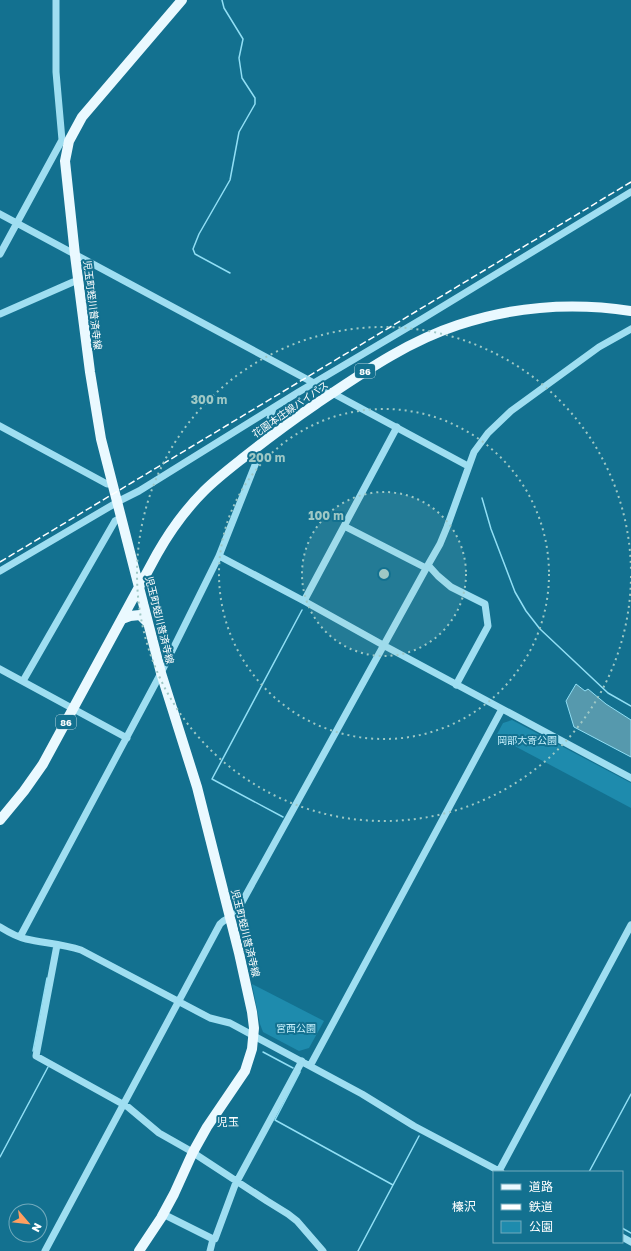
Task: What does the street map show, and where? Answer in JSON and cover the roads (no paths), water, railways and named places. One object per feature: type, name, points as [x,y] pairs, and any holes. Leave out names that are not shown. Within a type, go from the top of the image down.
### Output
[{"type":"main road","name":"児玉町蛭川普済寺線","points":[[139,1251],[163,1214],[193,1152],[244,1071],[251,1056],[254,1036],[252,1012],[197,787],[161,673],[118,502],[112,484],[96,414],[78,281],[65,161],[66,140],[82,117],[182,0]]},
{"type":"main road","name":"花園本庄線バイパス","points":[[0,820],[24,791],[43,764],[169,534],[183,514],[204,491],[222,475],[269,438],[332,393],[385,359],[416,343],[464,323],[509,312],[538,307],[604,307],[631,311]]},
{"type":"main road","points":[[133,561],[140,565],[147,564],[154,560]]},
{"type":"main road","points":[[122,619],[140,615],[148,624]]},
{"type":"street","points":[[0,254],[16,223],[66,140],[56,72],[56,0]]},
{"type":"street","points":[[0,571],[139,491],[314,383],[631,192]]},
{"type":"street","points":[[0,214],[75,256],[468,466]]},
{"type":"street","points":[[0,314],[78,281]]},
{"type":"street","points":[[45,1251],[220,924],[223,921],[230,919],[236,913],[440,544],[468,466],[477,447],[504,417],[608,341],[631,329]]},
{"type":"street","points":[[269,438],[266,433],[273,408]]},
{"type":"street","points":[[0,426],[106,484],[112,484]]},
{"type":"street","points":[[304,601],[397,427]]},
{"type":"street","points":[[20,937],[161,673],[219,556],[257,460],[251,452]]},
{"type":"street","points":[[23,681],[115,521],[121,518]]},
{"type":"street","points":[[344,526],[427,567],[451,587],[486,604],[488,626],[456,685]]},
{"type":"street","points":[[219,556],[631,778]]},
{"type":"street","points":[[0,669],[127,738]]},
{"type":"street","points":[[310,1066],[502,709]]},
{"type":"street","points":[[501,1171],[631,925]]},
{"type":"street","points":[[0,927],[20,937],[68,946],[81,950],[210,1018],[230,1023],[302,1061],[362,1094],[414,1126],[498,1171]]},
{"type":"street","points":[[57,945],[36,1056],[123,1104],[159,1133],[193,1152],[266,1201],[293,1217],[323,1251]]},
{"type":"street","points":[[210,1251],[238,1181],[302,1061]]},
{"type":"street","points":[[163,1214],[214,1239]]},
{"type":"waterway","points":[[222,0],[224,8],[243,39],[239,58],[242,78],[255,98],[255,104],[239,132],[230,180],[199,234],[193,249],[195,254],[230,273]]},
{"type":"waterway","points":[[482,498],[491,529],[515,592],[526,611],[540,629],[608,693],[631,706]]},
{"type":"waterway","points":[[283,817],[212,779],[302,610]]},
{"type":"waterway","points":[[33,1051],[47,978]]},
{"type":"waterway","points":[[263,1052],[293,1068]]},
{"type":"waterway","points":[[0,1157],[48,1067]]},
{"type":"waterway","points":[[300,1072],[275,1120],[393,1185]]},
{"type":"waterway","points":[[590,1171],[631,1094]]},
{"type":"waterway","points":[[358,1251],[419,1136]]},
{"type":"waterway","points":[[623,1229],[631,1233]]},
{"type":"railway","points":[[0,562],[631,182]]},
{"type":"district","name":"児玉","points":[[228,1121]]},
{"type":"district","name":"榛沢","points":[[464,1206]]},
{"type":"park label","name":"岡部大寄公園","points":[[527,740]]},
{"type":"park label","name":"宮西公園","points":[[296,1028]]}]
